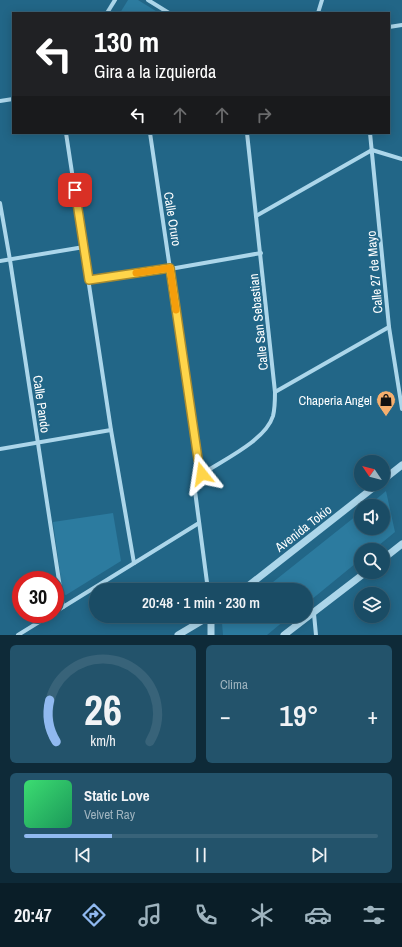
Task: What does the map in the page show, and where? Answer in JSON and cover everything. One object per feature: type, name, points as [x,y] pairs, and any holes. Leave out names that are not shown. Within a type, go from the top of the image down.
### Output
[{"type":"street","points":[[108,12],[115,0]]},
{"type":"street","points":[[148,0],[167,12]]},
{"type":"street","points":[[318,12],[322,0]]},
{"type":"street","points":[[390,27],[402,25]]},
{"type":"street","points":[[0,101],[12,99]]},
{"type":"street","points":[[66,134],[111,430],[134,563]]},
{"type":"street","name":"Calle Oruro","points":[[150,134],[198,459],[202,474]]},
{"type":"street","name":"Calle San Sebastian","points":[[202,474],[262,434],[272,416],[275,392],[247,134]]},
{"type":"street","name":"Calle 27 de Mayo","points":[[370,134],[389,327],[402,409]]},
{"type":"street","points":[[256,216],[372,150],[402,159]]},
{"type":"street","name":"Calle Pando","points":[[0,203],[57,571]]},
{"type":"street","points":[[0,262],[84,247]]},
{"type":"street","points":[[89,280],[260,253]]},
{"type":"street","points":[[275,392],[389,327]]},
{"type":"street","points":[[0,449],[111,430]]},
{"type":"street","points":[[390,474],[402,465]]},
{"type":"street","points":[[202,474],[197,483],[195,492],[207,583]]},
{"type":"street","name":"Avenida Tokio","points":[[252,583],[369,491]]},
{"type":"street","points":[[64,606],[199,523]]},
{"type":"street","points":[[390,554],[402,546]]},
{"type":"street","points":[[284,635],[314,614],[357,579]]},
{"type":"street","points":[[314,614],[316,635]]},
{"type":"street","points":[[18,635],[37,623]]},
{"type":"street","points":[[178,635],[198,623]]},
{"type":"street","points":[[210,623],[211,635]]},
{"type":"shaded area","points":[[128,0],[138,0],[157,12],[121,12]]},
{"type":"shaded area","points":[[386,491],[388,499],[376,499]]},
{"type":"shaded area","points":[[390,509],[395,532],[382,543],[354,543],[354,565],[313,598],[313,583],[272,583],[354,518],[354,535],[390,535]]},
{"type":"shaded area","points":[[113,513],[121,561],[66,595],[64,594],[64,571],[60,571],[53,522]]},
{"type":"shaded area","points":[[222,623],[282,623],[267,635],[223,635]]},
{"type":"slow traffic","points":[[136,273],[170,268],[176,310]]},
{"type":"place","name":"Chaperia Angel","points":[[386,417]]},
{"type":"route","points":[[75,190],[89,280],[170,268],[198,459],[202,474]]}]
